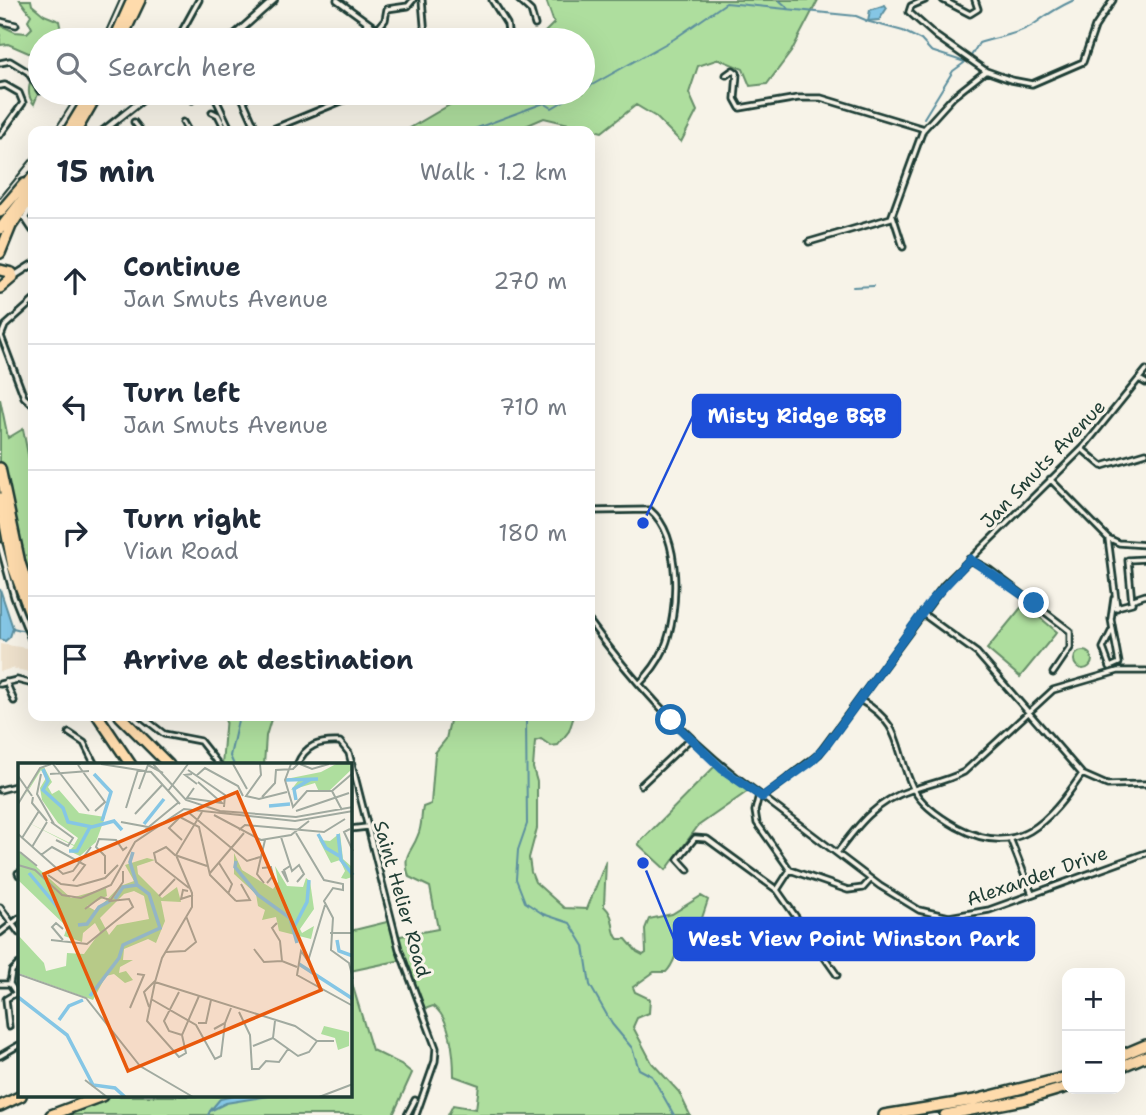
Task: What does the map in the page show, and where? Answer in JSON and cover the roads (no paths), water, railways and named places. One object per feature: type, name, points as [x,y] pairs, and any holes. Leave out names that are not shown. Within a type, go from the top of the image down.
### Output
[{"type":"highway","points":[[119,28],[132,0]]},
{"type":"highway","points":[[127,28],[140,0]]},
{"type":"highway","points":[[71,126],[84,105]]},
{"type":"highway","points":[[79,126],[91,105]]},
{"type":"highway","points":[[0,212],[28,181]]},
{"type":"highway","points":[[0,219],[28,182]]},
{"type":"highway","points":[[0,229],[28,193]]},
{"type":"highway","points":[[0,253],[10,226],[28,201]]},
{"type":"highway","points":[[0,270],[16,274]]},
{"type":"highway","points":[[0,288],[16,274]]},
{"type":"highway","points":[[0,468],[20,563],[28,588]]},
{"type":"highway","points":[[0,498],[13,567],[28,608]]},
{"type":"highway","points":[[101,721],[130,763]]},
{"type":"highway","points":[[125,721],[167,763]]},
{"type":"highway","points":[[1125,1054],[1146,1045]]},
{"type":"highway","points":[[1125,1065],[1146,1056]]},
{"type":"highway","points":[[884,1115],[975,1101],[1062,1078]]},
{"type":"highway","points":[[945,1115],[1023,1100],[1062,1088]]},
{"type":"highway","points":[[0,1106],[18,1097]]},
{"type":"highway","points":[[51,1115],[97,1098]]},
{"type":"street","points":[[184,28],[199,0]]},
{"type":"street","points":[[242,28],[274,0]]},
{"type":"street","points":[[337,0],[375,28],[387,9],[408,6],[413,0]]},
{"type":"street","points":[[422,0],[424,28]]},
{"type":"street","points":[[492,0],[508,28]]},
{"type":"street","points":[[519,0],[531,11],[535,25]]},
{"type":"street","points":[[925,0],[911,6],[910,13],[986,71],[1032,84],[1079,64],[1086,57],[1097,24],[1113,0]]},
{"type":"street","points":[[943,0],[970,14],[978,9],[975,0]]},
{"type":"street","points":[[0,21],[16,25]]},
{"type":"street","points":[[366,22],[366,28]]},
{"type":"street","points":[[0,63],[9,61],[22,68],[28,76]]},
{"type":"street","points":[[726,75],[733,71],[737,73],[735,99],[740,108],[798,98],[821,98],[924,129]]},
{"type":"street","points":[[903,247],[893,216],[912,154],[924,129],[959,92],[986,71]]},
{"type":"street","points":[[0,86],[5,85],[19,93],[23,103],[0,135]]},
{"type":"street","points":[[109,126],[136,105]]},
{"type":"street","points":[[219,105],[229,126]]},
{"type":"street","points":[[245,105],[255,126]]},
{"type":"street","points":[[280,126],[331,105]]},
{"type":"street","points":[[212,112],[217,114],[223,126]]},
{"type":"street","points":[[134,122],[137,126]]},
{"type":"street","points":[[183,122],[185,126]]},
{"type":"street","points":[[811,241],[857,230],[893,216]]},
{"type":"street","points":[[0,280],[28,267]]},
{"type":"street","points":[[28,305],[5,326],[1,335],[24,397],[28,401]]},
{"type":"street","name":"Jan Smuts Avenue","points":[[761,796],[814,760],[922,613],[970,559],[1082,449],[1146,370]]},
{"type":"street","points":[[1139,379],[1146,383]]},
{"type":"street","points":[[1082,449],[1096,464],[1102,466],[1146,453]]},
{"type":"street","points":[[1050,479],[1108,538],[1119,543],[1146,545]]},
{"type":"street","points":[[595,511],[650,510],[669,540],[675,586],[666,642],[649,673],[639,684]]},
{"type":"street","points":[[1108,538],[1115,608],[1112,630],[1104,648],[1110,670]]},
{"type":"street","points":[[0,545],[14,597],[28,632]]},
{"type":"street","points":[[970,559],[990,570],[1070,631],[1068,653],[1053,673]]},
{"type":"street","points":[[1115,608],[1130,606],[1132,600],[1127,561],[1146,559]]},
{"type":"street","points":[[1132,600],[1146,594]]},
{"type":"street","points":[[922,613],[977,653],[1082,774],[1107,785],[1146,785]]},
{"type":"street","points":[[595,628],[639,684],[690,739],[722,769],[761,796],[755,811],[757,823],[790,870],[848,890],[863,888],[871,879]]},
{"type":"street","points":[[1110,670],[1119,663],[1112,630]]},
{"type":"street","points":[[837,853],[869,812],[889,799],[913,789],[947,781],[964,772],[1027,712],[1062,685],[1110,670],[1146,671]]},
{"type":"street","points":[[0,684],[20,680],[28,682]]},
{"type":"street","points":[[6,682],[14,701]]},
{"type":"street","points":[[860,700],[878,711],[892,727],[913,789],[931,809],[963,830],[981,837],[1011,841],[1032,831],[1051,815],[1082,774]]},
{"type":"street","points":[[147,721],[164,734],[200,741],[217,763]]},
{"type":"street","points":[[69,733],[84,743],[94,763]]},
{"type":"street","points":[[641,785],[690,739]]},
{"type":"street","name":"Saint Helier Road","points":[[298,763],[309,746],[335,742],[344,744],[351,763]]},
{"type":"street","name":"Saint Helier Road","points":[[352,765],[399,949],[436,1048],[433,1068],[416,1115]]},
{"type":"street","points":[[0,790],[18,785]]},
{"type":"street","name":"Alexander Drive","points":[[761,796],[909,905],[940,916],[966,916],[1146,853]]},
{"type":"street","points":[[352,829],[367,827]]},
{"type":"street","points":[[688,870],[678,859],[695,838],[707,839],[776,890],[837,975]]},
{"type":"street","points":[[1011,841],[1032,894]]},
{"type":"street","points":[[776,890],[790,870]]},
{"type":"street","points":[[0,907],[18,932]]},
{"type":"street","points":[[0,933],[18,920]]},
{"type":"street","points":[[10,984],[12,971],[18,965]]},
{"type":"street","points":[[0,984],[10,984],[18,993],[6,999],[0,997]]},
{"type":"street","points":[[6,999],[9,1027]]},
{"type":"street","points":[[0,1056],[18,1046]]},
{"type":"street","points":[[407,1115],[415,1100]]},
{"type":"water","points":[[885,5],[887,8],[879,20],[868,21],[870,10]]},
{"type":"water","points":[[0,589],[13,628],[10,637],[5,641],[0,639]]},
{"type":"water","points":[[257,1098],[226,1103],[210,1111],[220,1099]]},
{"type":"waterway","points":[[779,0],[789,9]]},
{"type":"waterway","points":[[971,56],[979,43],[1024,30],[1074,0]]},
{"type":"waterway","points":[[595,83],[674,39],[726,3],[856,16],[868,21]]},
{"type":"waterway","points":[[866,21],[903,31],[921,40],[931,51],[965,62]]},
{"type":"waterway","points":[[924,118],[953,71],[964,63]]},
{"type":"waterway","points":[[482,126],[539,105]]},
{"type":"waterway","points":[[547,105],[552,108],[557,105]]},
{"type":"waterway","points":[[853,287],[874,286]]},
{"type":"waterway","points":[[13,628],[25,631]]},
{"type":"waterway","points":[[233,763],[230,756],[238,721]]},
{"type":"waterway","points":[[526,721],[527,824],[518,850],[516,879],[525,902],[543,914],[570,923],[584,946],[590,985],[612,1024],[632,1048],[639,1069],[652,1076],[674,1115]]},
{"type":"waterway","points":[[208,1115],[210,1111]]},
{"type":"railway","points":[[107,28],[120,0]]},
{"type":"railway","points":[[57,126],[70,105]]},
{"type":"railway","points":[[0,198],[28,163]]},
{"type":"place","name":"Misty Ridge B&B","points":[[643,523]]},
{"type":"place","name":"West View Point Winston Park","points":[[643,863]]}]
